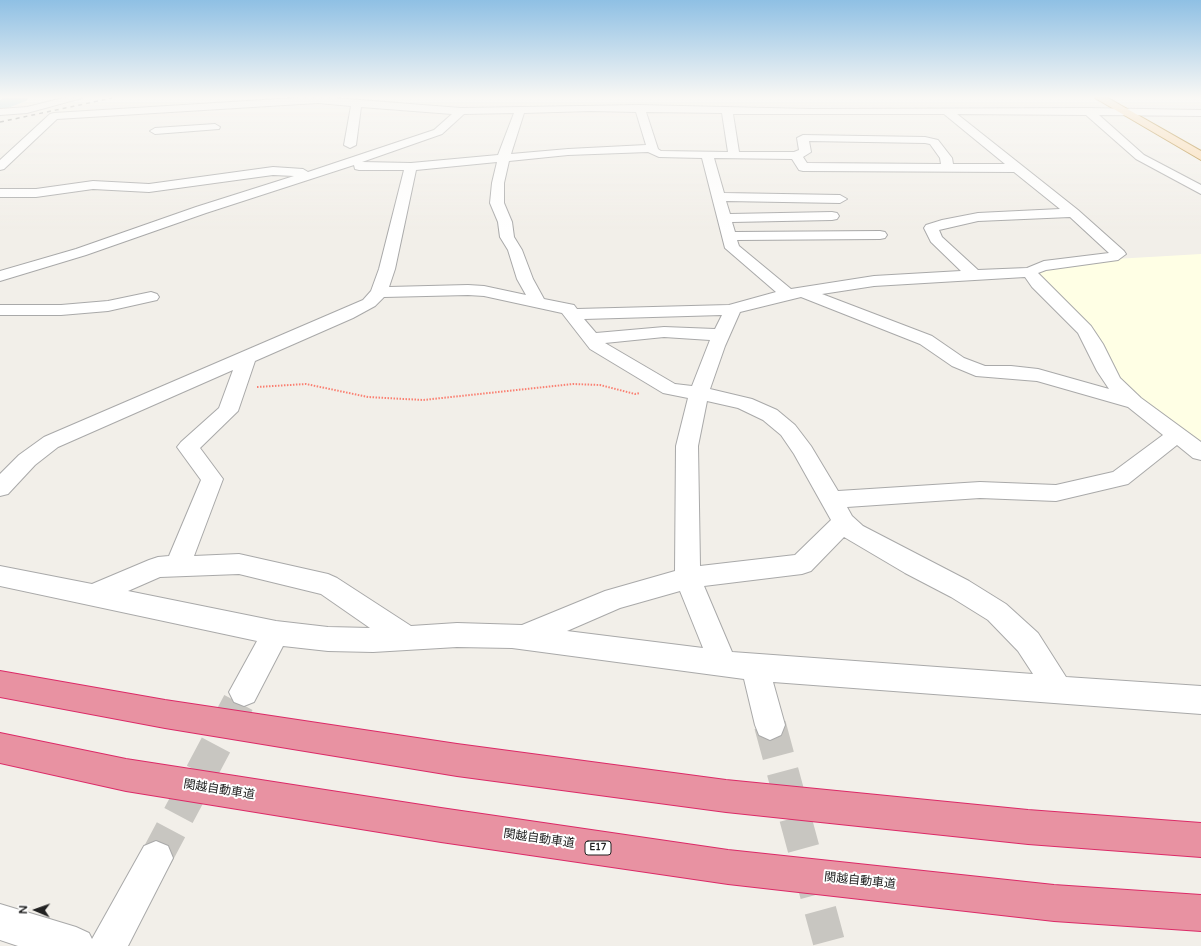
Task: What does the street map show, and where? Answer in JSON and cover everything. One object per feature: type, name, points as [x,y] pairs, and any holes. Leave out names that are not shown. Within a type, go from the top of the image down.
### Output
[{"type":"highway","points":[[0,684],[165,714],[457,760],[718,795],[1028,827],[1201,840]]},
{"type":"highway","name":"関越自動車道","points":[[0,748],[141,777],[441,826],[728,867],[1054,903],[1201,913]]},
{"type":"main road","points":[[1177,142],[1201,156]]},
{"type":"street","points":[[0,276],[81,252],[201,210],[411,142]]},
{"type":"street","points":[[509,142],[498,182],[497,203],[505,222],[507,237],[515,250],[525,279],[538,302]]},
{"type":"street","points":[[650,142],[655,153],[659,154],[796,156],[805,152],[804,142]]},
{"type":"street","points":[[732,142],[734,155]]},
{"type":"street","points":[[934,142],[946,158],[948,167]]},
{"type":"street","points":[[573,314],[733,309],[796,293],[874,281],[1031,272],[1034,268],[1113,257],[1119,254],[1073,213],[1018,168],[982,142]]},
{"type":"street","points":[[1123,142],[1140,157],[1201,190]]},
{"type":"street","points":[[6,144],[25,143]]},
{"type":"street","points":[[0,166],[25,143]]},
{"type":"street","points":[[339,166],[411,166],[568,152],[652,148]]},
{"type":"street","points":[[707,154],[732,248],[796,293],[926,340],[958,362],[983,372],[1011,372],[1038,375],[1134,402]]},
{"type":"street","points":[[796,156],[811,179]]},
{"type":"street","points":[[0,488],[27,460],[51,442],[347,314],[369,302],[379,292],[387,269],[411,166]]},
{"type":"street","points":[[774,168],[1018,168]]},
{"type":"street","points":[[0,193],[36,193],[93,184],[149,188],[273,171],[316,174]]},
{"type":"street","points":[[718,197],[840,199]]},
{"type":"street","points":[[975,276],[936,239],[931,228],[942,224],[978,217],[1073,213]]},
{"type":"street","points":[[724,218],[832,216]]},
{"type":"street","points":[[729,236],[826,234],[880,235]]},
{"type":"street","points":[[1031,272],[1030,273],[1038,284],[1085,330],[1094,344],[1106,371],[1113,382],[1134,402],[1201,453]]},
{"type":"street","points":[[379,292],[484,291],[568,309],[596,345],[670,389],[745,403],[776,420],[788,430],[803,451],[830,500],[844,522],[855,533],[960,589],[997,612],[1028,642],[1059,691]]},
{"type":"street","points":[[0,310],[61,310],[108,306],[151,297]]},
{"type":"street","points":[[723,664],[688,578],[687,446],[699,394],[721,335],[733,309]]},
{"type":"street","points":[[592,339],[664,332],[721,335]]},
{"type":"street","points":[[178,566],[212,479],[188,447],[228,412],[247,357]]},
{"type":"street","points":[[830,500],[980,490],[1056,493],[1120,478],[1177,435]]},
{"type":"street","points":[[522,638],[614,599],[688,578],[802,564],[844,522]]},
{"type":"street","points":[[94,595],[158,567],[239,564],[328,585],[407,638]]},
{"type":"street","points":[[0,576],[276,633],[328,639],[407,638],[458,635],[522,638],[755,668],[1201,700]]},
{"type":"street","points":[[244,692],[276,633]]},
{"type":"street","points":[[755,668],[770,725]]},
{"type":"street","points":[[108,946],[156,858]]},
{"type":"street","points":[[0,922],[76,946]]},
{"type":"path","points":[[236,388],[306,384],[368,397],[423,400],[573,384],[600,385],[635,394],[670,389]]},
{"type":"shaded area","points":[[1201,254],[1201,447],[1118,380],[1036,274],[1039,270],[1115,259]]},
{"type":"tunnel","points":[[156,858],[244,692]]},
{"type":"tunnel","points":[[770,725],[830,946]]}]
